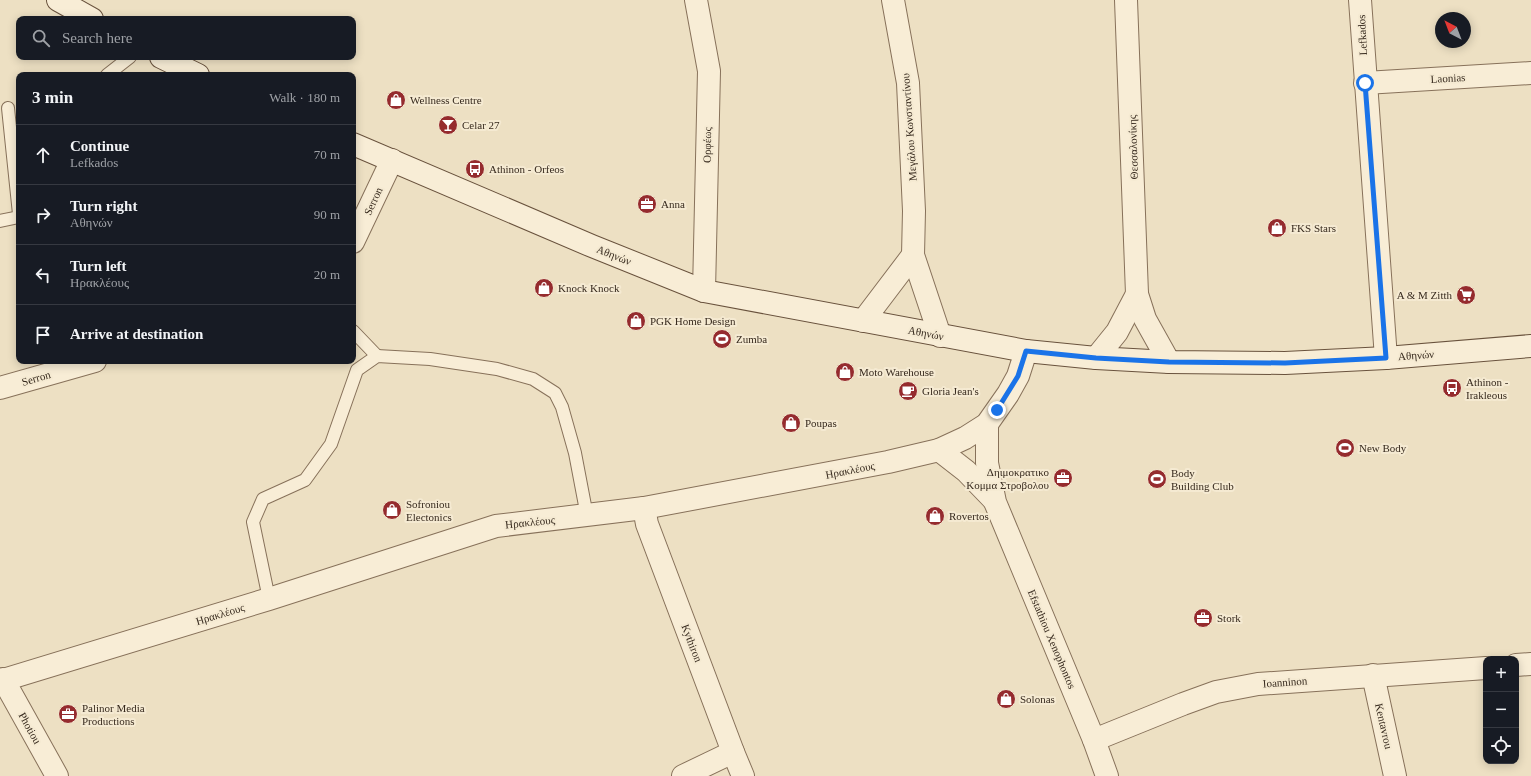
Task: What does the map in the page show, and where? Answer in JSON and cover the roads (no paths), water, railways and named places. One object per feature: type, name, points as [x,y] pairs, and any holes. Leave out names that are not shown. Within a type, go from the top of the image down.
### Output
[{"type":"street","points":[[58,0],[87,16]]},
{"type":"street","name":"Ορφέως","points":[[696,0],[709,71],[704,291]]},
{"type":"street","name":"Μεγάλου Κωνσταντίνου","points":[[893,0],[908,83],[914,211],[913,254],[940,336]]},
{"type":"street","name":"Θεσσαλονίκης","points":[[1126,0],[1137,294],[1145,319],[1169,362]]},
{"type":"street","name":"Lefkados","points":[[1360,0],[1386,358]]},
{"type":"street","points":[[167,60],[192,72]]},
{"type":"street","name":"Laonias","points":[[1365,83],[1531,73]]},
{"type":"street","name":"Αθηνών","points":[[356,145],[592,246],[704,291],[1026,351],[1096,358],[1169,362],[1285,363],[1386,358],[1531,346]]},
{"type":"street","name":"Serron","points":[[356,236],[392,160]]},
{"type":"street","points":[[863,320],[913,254]]},
{"type":"street","name":"Θεσσαλονίκης","points":[[1096,358],[1117,332],[1137,294]]},
{"type":"street","name":"Ηρακλέους","points":[[2,680],[269,599],[496,526],[644,508],[881,464],[939,450],[965,438],[987,424],[1008,394],[1018,376],[1026,351]]},
{"type":"street","name":"Serron","points":[[0,388],[84,364]]},
{"type":"street","name":"Efstathiou Xenophontos","points":[[987,424],[987,463],[995,502],[1094,740],[1107,776]]},
{"type":"street","name":"Efstathiou Xenophontos","points":[[939,450],[966,471],[995,502]]},
{"type":"street","name":"Kythiron","points":[[644,508],[647,524],[743,776]]},
{"type":"street","points":[[1519,666],[1531,664]]},
{"type":"street","name":"Ioanninon","points":[[1094,740],[1216,692],[1258,684],[1483,668]]},
{"type":"street","name":"Kentavrou","points":[[1373,676],[1395,776]]},
{"type":"street","name":"Photiou","points":[[2,680],[57,776]]},
{"type":"street","points":[[684,776],[733,752]]},
{"type":"lane","points":[[111,72],[126,60]]},
{"type":"lane","points":[[9,108],[16,182]]},
{"type":"lane","points":[[0,221],[16,218]]},
{"type":"lane","points":[[356,334],[377,356]]},
{"type":"lane","points":[[269,599],[254,522],[263,499],[305,480],[331,444],[357,370],[377,356],[430,359],[497,369],[533,379],[555,393],[562,407],[575,452],[587,516]]},
{"type":"place","name":"Wellness Centre","points":[[396,100]]},
{"type":"place","name":"Celar 27","points":[[448,125]]},
{"type":"place","name":"Athinon - Orfeos","points":[[475,169]]},
{"type":"place","name":"Anna","points":[[647,204]]},
{"type":"place","name":"FKS Stars","points":[[1277,228]]},
{"type":"place","name":"Knock Knock","points":[[544,288]]},
{"type":"place","name":"A & M Zitth","points":[[1466,295]]},
{"type":"place","name":"PGK Home Design","points":[[636,321]]},
{"type":"place","name":"Zumba","points":[[722,339]]},
{"type":"place","name":"Moto Warehouse","points":[[845,372]]},
{"type":"place","name":"Athinon - Irakleous","points":[[1452,388]]},
{"type":"place","name":"Gloria Jean's","points":[[908,391]]},
{"type":"place","name":"Poupas","points":[[791,423]]},
{"type":"place","name":"New Body","points":[[1345,448]]},
{"type":"place","name":"Δηιμοκρατικο Κομμα Στροβολου","points":[[1063,478]]},
{"type":"place","name":"Body Building Club","points":[[1157,479]]},
{"type":"place","name":"Sofroniou Electonics","points":[[392,510]]},
{"type":"place","name":"Rovertos","points":[[935,516]]},
{"type":"place","name":"Stork","points":[[1203,618]]},
{"type":"place","name":"Solonas","points":[[1006,699]]},
{"type":"place","name":"Palinor Media Productions","points":[[68,714]]}]
